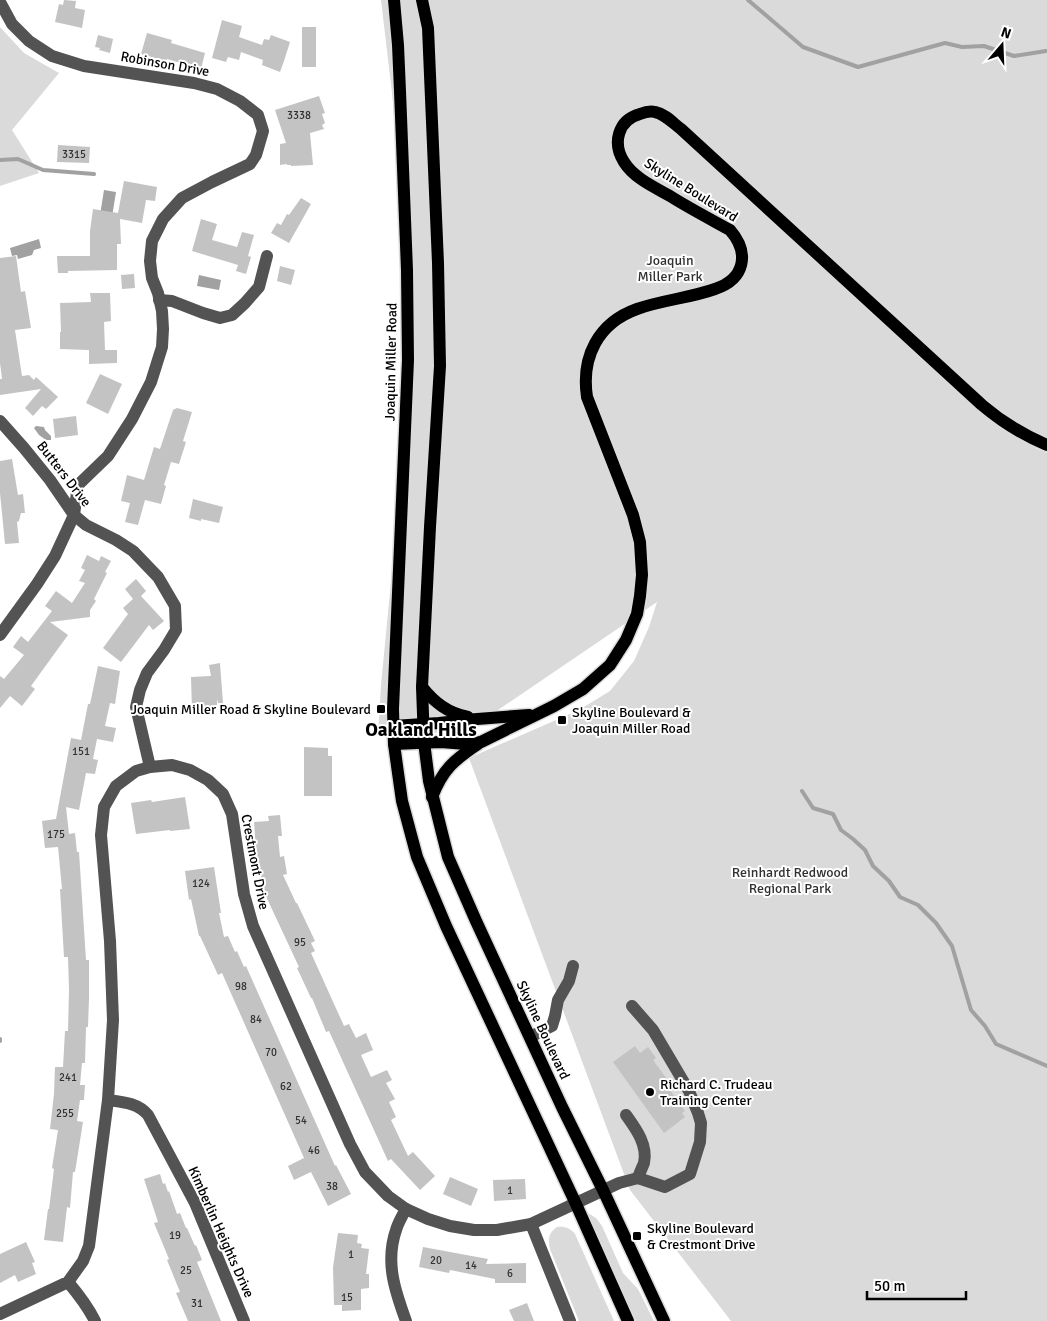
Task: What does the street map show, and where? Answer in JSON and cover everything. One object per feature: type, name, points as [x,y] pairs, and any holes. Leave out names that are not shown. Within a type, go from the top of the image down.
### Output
[{"type":"main road","name":"Joaquin Miller Road","points":[[393,726],[408,360],[407,270],[398,46],[394,0]]},
{"type":"main road","points":[[422,0],[428,28],[429,47],[438,263],[440,366],[430,518],[422,687],[423,724]]},
{"type":"main road","name":"Skyline Boulevard","points":[[394,744],[424,742],[466,744],[481,742],[554,706],[583,689],[610,665],[631,629],[637,614],[642,575],[640,542],[624,491],[586,397],[585,385],[588,357],[601,334],[622,316],[648,305],[716,289],[729,283],[741,268],[742,254],[737,238],[730,230],[650,185],[625,164],[617,146],[618,137],[620,129],[625,122],[634,116],[645,112],[655,112],[670,120],[982,405],[998,418],[1030,438],[1047,445]]},
{"type":"main road","points":[[422,687],[442,708],[452,713],[477,719]]},
{"type":"main road","name":"Skyline Boulevard","points":[[393,726],[537,714]]},
{"type":"main road","name":"Skyline Boulevard","points":[[423,724],[432,797],[448,856],[562,1107],[664,1321]]},
{"type":"main road","points":[[393,726],[402,801],[417,857],[450,935],[576,1204],[628,1321]]},
{"type":"main road","points":[[432,797],[436,786],[448,768],[460,756],[481,742]]},
{"type":"street","name":"Robinson Drive","points":[[0,2],[12,24],[29,40],[52,56],[84,66],[194,83],[217,89],[240,100],[258,115],[263,131],[256,155],[250,164],[182,198],[163,219],[152,241],[150,260],[152,278],[158,293],[163,328],[162,347],[150,382],[132,419],[108,456],[78,485],[74,515],[55,556],[0,636]]},
{"type":"street","points":[[159,300],[172,302],[220,318],[232,314],[259,287],[267,256]]},
{"type":"street","name":"Butters Drive","points":[[0,421],[50,480],[74,515],[86,525],[133,551],[158,577],[175,606],[176,630],[147,673],[136,707],[150,767]]},
{"type":"street","name":"Crestmont Drive","points":[[0,1314],[68,1282],[83,1261],[89,1246],[108,1100],[113,1020],[110,941],[101,835],[104,807],[116,786],[136,771],[150,767],[172,765],[190,770],[208,780],[223,794],[232,814],[244,894],[253,926],[350,1144],[365,1172],[388,1196],[406,1209],[450,1226],[474,1230],[497,1230],[532,1224],[619,1183],[638,1178]]},
{"type":"street","points":[[530,1037],[552,1026],[558,1000],[573,966]]},
{"type":"street","points":[[626,1115],[638,1132],[644,1147],[644,1162],[638,1178],[665,1187],[690,1174],[700,1142],[701,1123],[698,1113],[689,1091],[653,1030],[632,1006]]},
{"type":"street","name":"Kimberlin Heights Drive","points":[[108,1100],[137,1106],[148,1115],[195,1203],[244,1321]]},
{"type":"street","points":[[406,1209],[396,1230],[390,1258],[396,1293],[406,1321]]},
{"type":"street","points":[[532,1224],[570,1321]]},
{"type":"street","points":[[68,1282],[88,1306],[95,1321]]},
{"type":"green space","points":[[381,0],[1047,0],[1047,446],[1035,448],[1047,453],[1047,1321],[731,1321],[630,1190],[469,758],[579,710],[610,691],[634,661],[649,627],[657,602],[467,731],[378,736],[397,520],[403,318],[396,127]]},
{"type":"green space","points":[[0,27],[24,53],[59,73],[12,130],[39,173],[0,186]]},
{"type":"green space","points":[[588,1213],[596,1218],[602,1226],[623,1273],[638,1289],[654,1321],[636,1321],[587,1215]]},
{"type":"green space","points":[[557,1227],[567,1228],[575,1234],[614,1321],[579,1321],[550,1249],[549,1237]]},
{"type":"shaded area","points":[[104,190],[116,192],[112,217],[100,215]]},
{"type":"shaded area","points":[[39,239],[41,248],[34,250],[32,255],[18,259],[17,255],[12,256],[10,248]]},
{"type":"shaded area","points":[[199,275],[221,280],[219,290],[197,286]]},
{"type":"shaded area","points":[[36,426],[44,427],[51,436],[51,440],[46,440],[39,435],[34,428]]},
{"type":"building","points":[[64,0],[76,1],[75,8],[85,10],[82,28],[55,22],[59,4],[63,5]]},
{"type":"building","points":[[222,20],[242,26],[239,37],[262,45],[264,39],[269,40],[271,35],[290,42],[280,72],[262,65],[263,60],[241,52],[239,60],[228,57],[226,62],[212,58]]},
{"type":"building","points":[[302,27],[316,27],[316,67],[302,67]]},
{"type":"building","points":[[147,33],[172,40],[171,43],[205,53],[201,69],[141,54]]},
{"type":"building","points":[[98,35],[113,39],[110,53],[95,47]]},
{"type":"building","points":[[319,96],[325,113],[322,114],[325,123],[322,125],[324,129],[310,133],[313,165],[280,165],[280,144],[286,143],[275,110]]},
{"type":"building","points":[[58,145],[90,147],[89,163],[57,162]]},
{"type":"building","points":[[124,181],[157,187],[155,201],[146,200],[142,223],[120,219],[121,244],[117,244],[117,270],[58,273],[57,256],[90,256],[90,231],[93,209],[118,213]]},
{"type":"building","points":[[301,198],[311,204],[289,243],[271,233],[277,223],[281,225],[287,214],[289,215]]},
{"type":"building","points":[[201,219],[217,224],[212,240],[237,247],[242,232],[254,235],[248,256],[251,257],[246,274],[236,271],[238,265],[192,251]]},
{"type":"building","points":[[16,256],[21,292],[25,291],[31,328],[15,330],[22,376],[29,375],[34,380],[36,377],[58,397],[46,409],[42,406],[33,416],[25,408],[41,389],[0,395],[0,379],[2,379],[0,363],[0,258]]},
{"type":"building","points":[[280,266],[295,270],[291,285],[277,281]]},
{"type":"building","points":[[134,274],[135,288],[122,289],[121,275]]},
{"type":"building","points":[[90,293],[110,293],[111,321],[104,322],[105,350],[117,350],[117,363],[89,364],[89,350],[60,349],[60,303],[91,302]]},
{"type":"building","points":[[100,374],[122,384],[108,414],[86,403]]},
{"type":"building","points":[[177,408],[192,412],[183,441],[186,442],[179,464],[171,462],[161,504],[145,500],[138,525],[125,522],[130,503],[121,501],[127,475],[144,480],[154,447],[160,449],[173,410]]},
{"type":"building","points":[[76,416],[78,435],[55,438],[53,419]]},
{"type":"building","points":[[12,459],[18,495],[23,494],[25,513],[21,513],[17,522],[19,543],[5,544],[0,493],[0,461]]},
{"type":"building","points":[[193,499],[223,507],[219,523],[189,518]]},
{"type":"building","points":[[87,555],[99,561],[101,556],[111,561],[94,599],[96,601],[90,610],[90,617],[50,622],[68,635],[31,686],[35,689],[22,706],[10,696],[0,708],[0,676],[4,679],[24,655],[13,647],[21,636],[28,642],[52,611],[45,606],[56,591],[72,603],[85,583],[79,581],[85,570],[81,568]]},
{"type":"building","points":[[136,579],[146,591],[141,596],[164,621],[153,630],[149,625],[121,662],[103,648],[128,614],[123,608],[133,599],[125,589]]},
{"type":"building","points":[[220,663],[223,703],[218,703],[217,699],[217,710],[192,711],[191,677],[211,676],[209,665]]},
{"type":"building","points":[[98,666],[120,671],[115,704],[110,703],[105,726],[116,728],[113,742],[97,739],[93,759],[98,760],[95,774],[86,773],[79,810],[66,807],[69,834],[75,833],[77,852],[79,852],[86,960],[89,960],[89,999],[85,1063],[82,1063],[80,1085],[85,1085],[84,1100],[80,1100],[77,1121],[83,1122],[75,1172],[73,1172],[70,1208],[67,1207],[63,1242],[44,1240],[58,1130],[50,1129],[55,1067],[63,1067],[65,1031],[68,1031],[68,957],[64,957],[60,889],[62,889],[58,847],[45,848],[42,821],[56,819],[71,738],[81,740]]},
{"type":"building","points":[[304,747],[328,748],[328,756],[332,756],[332,796],[304,796]]},
{"type":"building","points":[[185,797],[190,829],[136,834],[131,803]]},
{"type":"building","points":[[280,815],[282,836],[278,836],[280,857],[284,856],[287,874],[283,875],[315,941],[311,943],[315,951],[311,953],[344,1026],[349,1024],[356,1038],[366,1033],[373,1050],[361,1055],[371,1077],[387,1070],[392,1080],[386,1083],[395,1099],[389,1102],[396,1117],[391,1120],[408,1156],[413,1152],[435,1176],[420,1190],[391,1159],[388,1161],[329,1031],[326,1032],[297,968],[299,967],[263,890],[256,849],[254,822],[269,821],[268,816]]},
{"type":"building","points":[[214,867],[221,913],[219,913],[224,937],[228,936],[244,967],[246,966],[335,1166],[351,1194],[328,1206],[311,1172],[294,1180],[288,1166],[304,1158],[222,973],[218,975],[199,936],[191,899],[189,900],[185,871]]},
{"type":"building","name":"Richard C. Trudeau Training Center","points":[[635,1046],[640,1053],[648,1047],[656,1058],[653,1060],[670,1083],[667,1086],[685,1111],[682,1113],[685,1117],[664,1133],[613,1062]]},
{"type":"building","points":[[160,1174],[163,1184],[165,1183],[169,1191],[177,1214],[180,1213],[196,1245],[202,1260],[197,1262],[221,1321],[188,1321],[176,1293],[180,1292],[154,1223],[158,1222],[144,1179]]},
{"type":"building","points":[[450,1177],[478,1189],[471,1206],[443,1194]]},
{"type":"building","points":[[525,1179],[526,1199],[494,1201],[493,1180]]},
{"type":"building","points":[[338,1233],[358,1235],[357,1243],[362,1244],[361,1248],[369,1249],[366,1274],[369,1274],[369,1288],[361,1289],[361,1310],[342,1311],[342,1305],[334,1305],[333,1267]]},
{"type":"building","points":[[26,1242],[35,1262],[32,1263],[36,1274],[18,1282],[15,1275],[0,1283],[0,1254]]},
{"type":"building","points":[[423,1247],[488,1259],[486,1264],[526,1263],[526,1283],[495,1283],[495,1279],[450,1270],[449,1273],[419,1267]]},
{"type":"building","points":[[527,1303],[534,1321],[514,1321],[509,1310]]},
{"type":"waterway","points":[[748,0],[803,47],[858,67],[945,43],[962,47],[984,46],[1014,56],[1046,51]]},
{"type":"waterway","points":[[0,160],[18,159],[43,170],[94,174]]},
{"type":"waterway","points":[[802,791],[813,808],[833,814],[841,830],[865,850],[873,866],[889,881],[900,897],[918,905],[936,923],[952,946],[971,1010],[985,1026],[996,1044],[1047,1066]]},
{"type":"place","name":"Joaquin Miller Road & Skyline Boulevard","points":[[381,709]]},
{"type":"place","name":"Skyline Boulevard & Joaquin Miller Road","points":[[562,720]]},
{"type":"place","name":"Richard C. Trudeau Training Center","points":[[650,1092]]},
{"type":"place","name":"Skyline Boulevard & Crestmont Drive","points":[[637,1236]]},
{"type":"district","name":"Oakland Hills","points":[[421,730]]},
{"type":"park label","name":"Joaquin Miller Park","points":[[670,268]]},
{"type":"park label","name":"Reinhardt Redwood Regional Park","points":[[790,880]]}]
